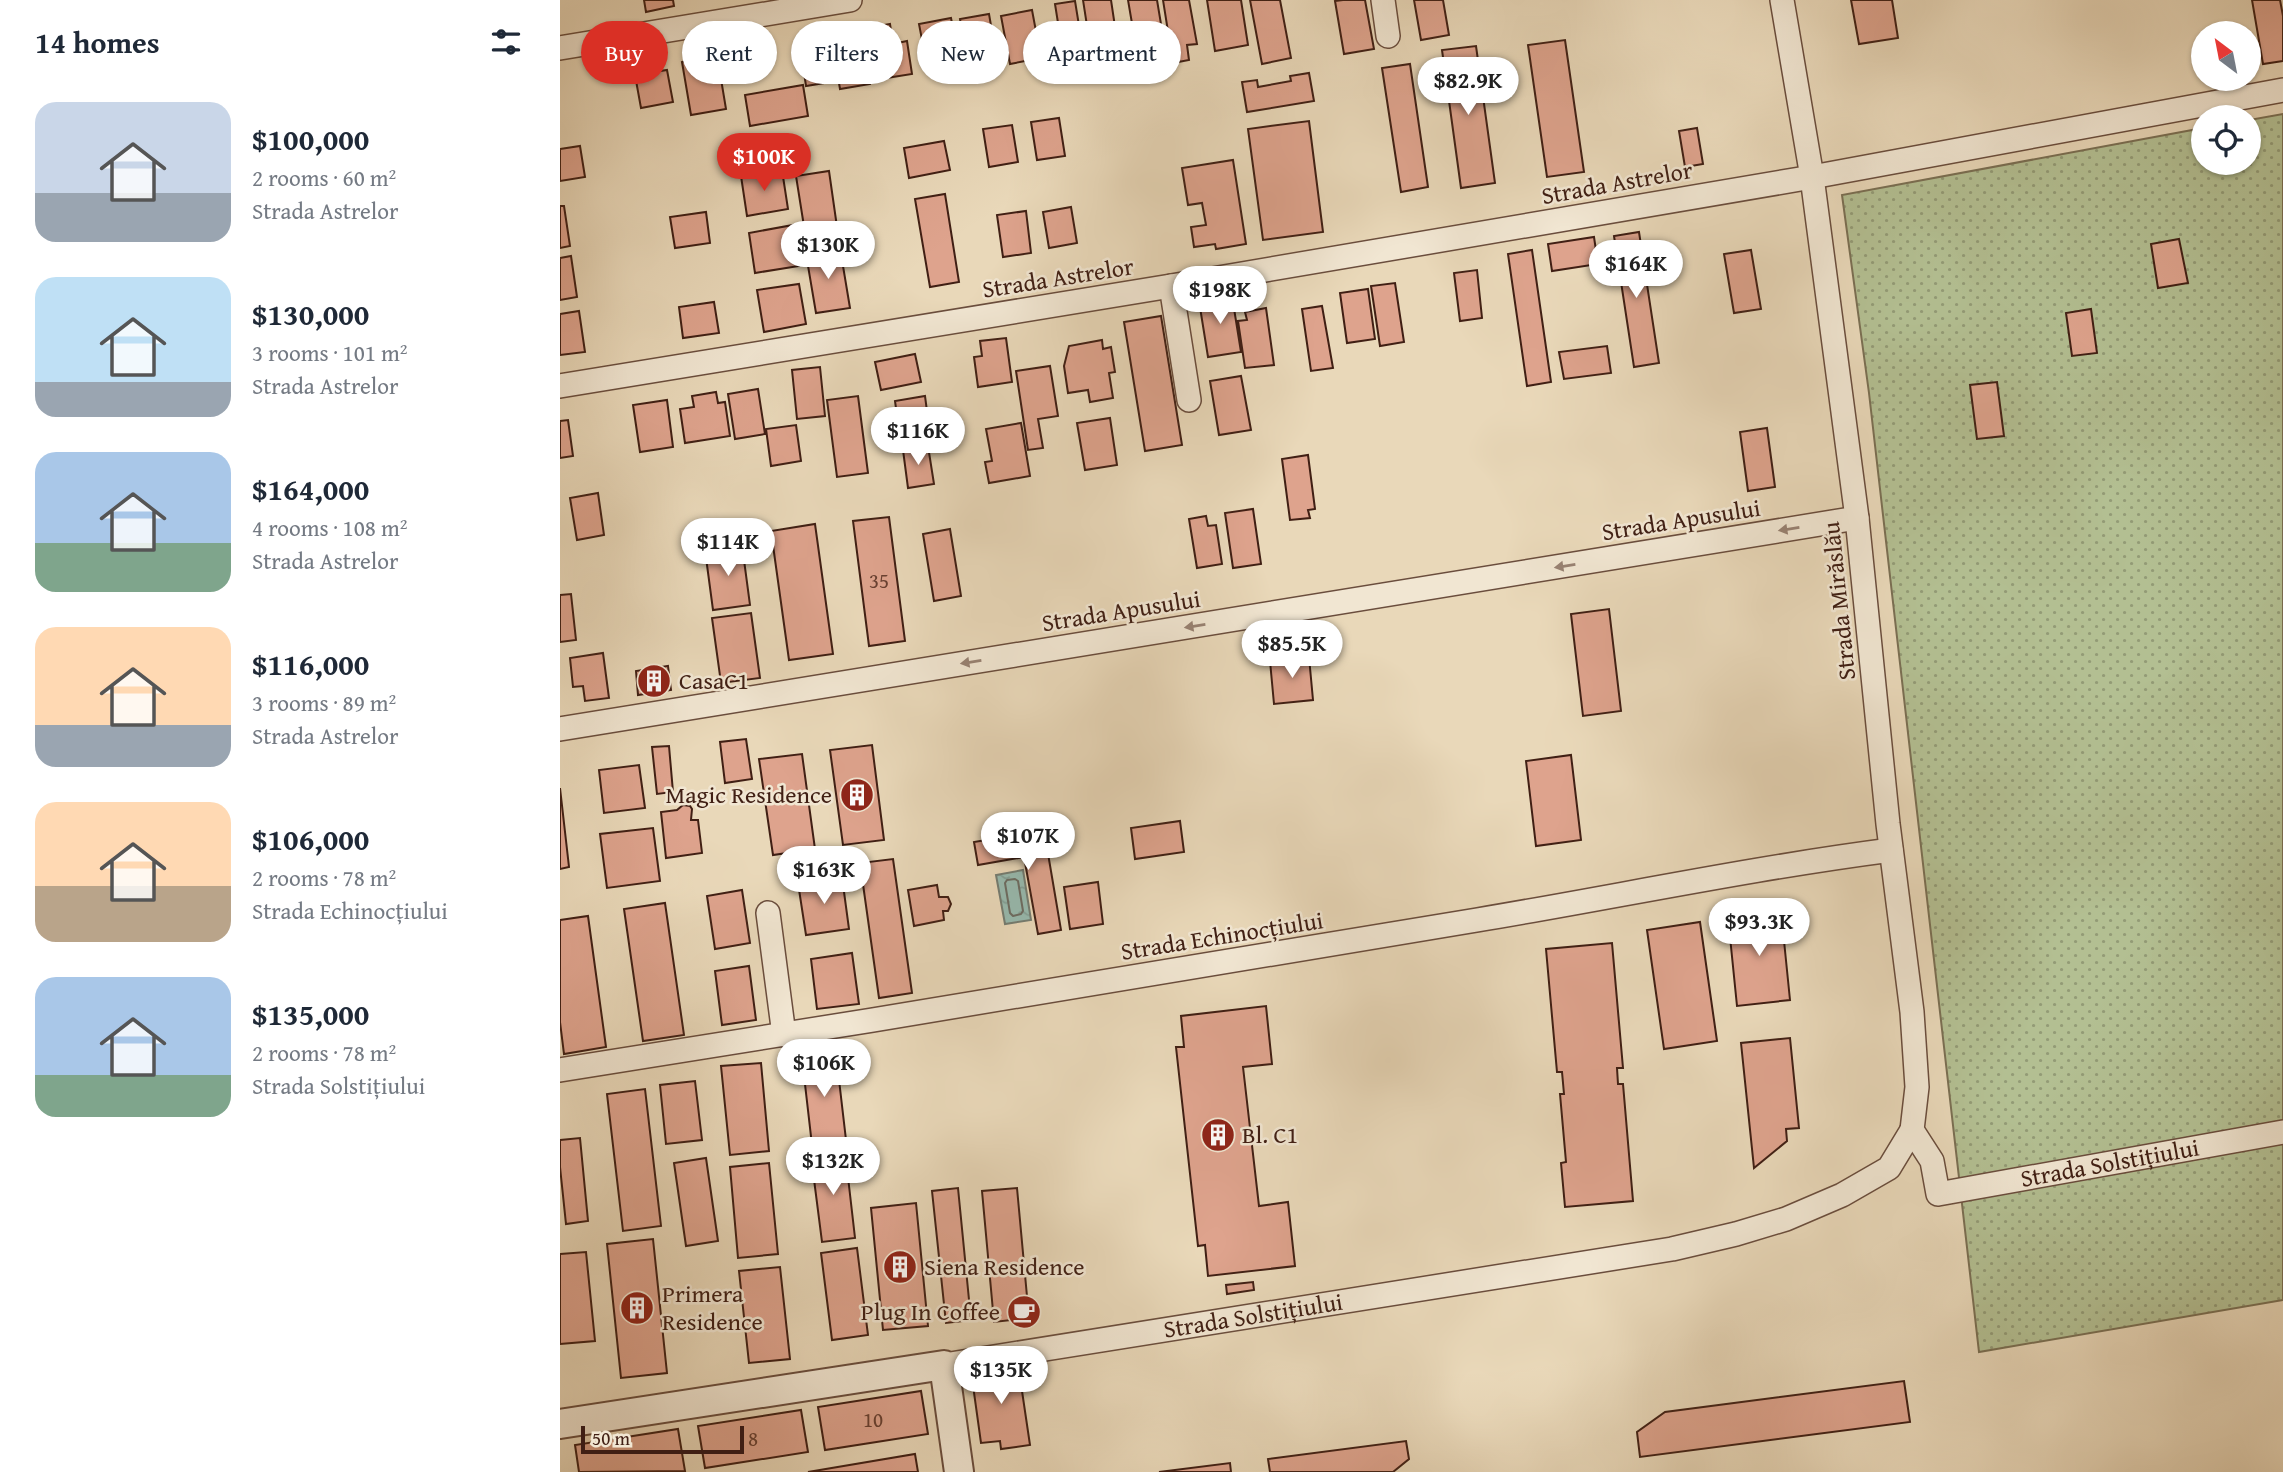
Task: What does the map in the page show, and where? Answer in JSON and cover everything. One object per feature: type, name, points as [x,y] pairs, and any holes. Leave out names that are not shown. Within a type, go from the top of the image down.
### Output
[{"type":"street","points":[[560,48],[850,0]]},
{"type":"street","points":[[1383,0],[1388,36]]},
{"type":"street","name":"Strada Mirăslău","points":[[1782,0],[1812,177],[1857,518],[1891,850],[1912,1012],[1917,1087],[1912,1130]]},
{"type":"street","name":"Strada Astrelor","points":[[560,386],[1812,177],[2283,90]]},
{"type":"street","points":[[1171,286],[1189,400]]},
{"type":"street","name":"Strada Apusului","points":[[560,729],[1857,518]]},
{"type":"street","name":"Strada Echinocțiului","points":[[560,1070],[1605,899],[1785,865],[1891,850]]},
{"type":"street","points":[[768,913],[784,1035]]},
{"type":"street","name":"Strada Solstițiului","points":[[560,1424],[1658,1251],[1736,1234],[1786,1219],[1831,1200],[1889,1168],[1912,1130],[1932,1161],[1938,1194],[2283,1132]]},
{"type":"street","points":[[944,1365],[959,1472]]},
{"type":"green space","points":[[2283,114],[2283,1300],[1979,1352],[1869,393],[1842,195],[2191,130],[2191,175],[2261,175],[2261,118]]},
{"type":"water","points":[[1023,870],[1031,920],[1005,924],[996,875]]},
{"type":"building","points":[[644,0],[673,0],[674,6],[646,12]]},
{"type":"building","points":[[1083,0],[1111,0],[1114,21],[1086,21]]},
{"type":"building","points":[[1128,0],[1157,0],[1160,21],[1132,21]]},
{"type":"building","points":[[1163,0],[1189,0],[1197,44],[1187,45],[1189,60],[1181,62],[1181,21],[1166,21]]},
{"type":"building","points":[[1207,0],[1241,0],[1248,45],[1215,51]]},
{"type":"building","points":[[1250,0],[1280,0],[1291,58],[1262,64]]},
{"type":"building","points":[[1365,0],[1374,49],[1344,54],[1335,1]]},
{"type":"building","points":[[1414,0],[1443,0],[1449,35],[1421,40]]},
{"type":"building","points":[[1851,0],[1892,0],[1898,38],[1859,44]]},
{"type":"building","points":[[2252,0],[2280,0],[2283,16],[2283,61],[2263,64],[2261,21],[2256,21]]},
{"type":"building","points":[[1075,1],[1078,21],[1058,21],[1055,4]]},
{"type":"building","points":[[1032,10],[1034,21],[1023,21],[1023,61],[1010,64],[1009,21],[1002,21],[1001,16]]},
{"type":"building","points":[[989,14],[990,21],[960,21]]},
{"type":"building","points":[[1565,40],[1584,172],[1547,177],[1528,45]]},
{"type":"building","points":[[907,41],[912,74],[903,75],[903,42]]},
{"type":"building","points":[[1476,46],[1495,183],[1461,188],[1442,50]]},
{"type":"building","points":[[1410,64],[1428,187],[1401,192],[1382,68]]},
{"type":"building","points":[[1309,73],[1314,101],[1247,112],[1242,82],[1257,80],[1258,87],[1291,81],[1290,76]]},
{"type":"building","points":[[668,75],[673,102],[641,108],[637,84],[668,84]]},
{"type":"building","points":[[686,84],[722,84],[726,109],[691,115]]},
{"type":"building","points":[[839,84],[870,84],[840,89]]},
{"type":"building","points":[[803,85],[808,116],[750,126],[745,95]]},
{"type":"building","points":[[1059,118],[1065,156],[1037,160],[1031,122]]},
{"type":"building","points":[[1309,121],[1323,232],[1263,240],[1248,129]]},
{"type":"building","points":[[1012,125],[1018,162],[989,167],[983,129]]},
{"type":"building","points":[[1697,128],[1703,164],[1685,167],[1679,131]]},
{"type":"building","points":[[944,141],[950,170],[909,178],[904,148]]},
{"type":"building","points":[[580,146],[585,177],[560,181],[560,149]]},
{"type":"building","points":[[1233,160],[1246,244],[1216,249],[1215,244],[1194,247],[1191,227],[1206,225],[1202,203],[1188,205],[1182,168]]},
{"type":"building","points":[[782,170],[788,209],[747,216],[741,176]]},
{"type":"building","points":[[829,171],[838,234],[806,239],[796,176]]},
{"type":"building","points":[[945,194],[959,282],[930,287],[915,199]]},
{"type":"building","points":[[560,206],[564,206],[570,246],[560,248]]},
{"type":"building","points":[[1071,207],[1077,243],[1049,248],[1043,212]]},
{"type":"building","points":[[1026,211],[1031,253],[1003,257],[997,215]]},
{"type":"building","points":[[706,212],[710,243],[675,248],[670,217]]},
{"type":"building","points":[[793,225],[799,266],[755,273],[749,233]]},
{"type":"building","points":[[1639,232],[1659,363],[1634,367],[1614,236]]},
{"type":"building","points":[[1594,237],[1598,264],[1552,271],[1548,244]]},
{"type":"building","points":[[2179,239],[2188,283],[2158,288],[2151,244]]},
{"type":"building","points":[[840,248],[850,308],[816,313],[806,254]]},
{"type":"building","points":[[1532,250],[1551,382],[1527,386],[1508,254]]},
{"type":"building","points":[[1751,250],[1761,309],[1734,313],[1724,254]]},
{"type":"building","points":[[571,256],[577,297],[560,300],[560,258]]},
{"type":"building","points":[[1477,270],[1482,318],[1460,321],[1454,273]]},
{"type":"building","points":[[1395,283],[1404,342],[1380,346],[1371,286]]},
{"type":"building","points":[[799,284],[806,324],[764,332],[757,290]]},
{"type":"building","points":[[1368,289],[1375,339],[1347,343],[1340,293]]},
{"type":"building","points":[[1232,296],[1241,352],[1208,357],[1199,301]]},
{"type":"building","points":[[714,302],[719,333],[683,338],[679,307]]},
{"type":"building","points":[[1322,306],[1333,368],[1311,371],[1302,309]]},
{"type":"building","points":[[1266,308],[1274,365],[1245,368],[1238,321],[1247,320],[1245,312]]},
{"type":"building","points":[[2091,309],[2097,353],[2072,356],[2066,313]]},
{"type":"building","points":[[579,311],[585,352],[560,355],[560,314]]},
{"type":"building","points":[[1161,316],[1182,445],[1145,451],[1124,322]]},
{"type":"building","points":[[1006,338],[1012,382],[978,387],[974,357],[982,356],[980,341]]},
{"type":"building","points":[[1102,340],[1103,349],[1111,347],[1115,372],[1109,373],[1113,398],[1090,402],[1088,390],[1068,393],[1064,366],[1069,346]]},
{"type":"building","points":[[1607,346],[1611,373],[1564,379],[1559,352]]},
{"type":"building","points":[[915,354],[921,382],[881,390],[875,362]]},
{"type":"building","points":[[1050,366],[1058,416],[1038,419],[1043,448],[1028,450],[1016,371]]},
{"type":"building","points":[[820,367],[825,416],[797,419],[792,370]]},
{"type":"building","points":[[1241,376],[1251,430],[1219,435],[1210,381]]},
{"type":"building","points":[[1997,382],[2004,436],[1977,439],[1970,385]]},
{"type":"building","points":[[758,389],[765,434],[735,439],[728,394]]},
{"type":"building","points":[[716,392],[718,403],[725,402],[730,436],[685,443],[680,409],[694,407],[692,396]]},
{"type":"building","points":[[858,396],[868,473],[837,477],[827,400]]},
{"type":"building","points":[[925,396],[930,434],[900,438],[895,401]]},
{"type":"building","points":[[667,400],[673,447],[640,452],[633,405]]},
{"type":"building","points":[[1110,418],[1117,465],[1085,470],[1077,423]]},
{"type":"building","points":[[568,420],[573,456],[560,458],[560,421]]},
{"type":"building","points":[[1021,423],[1030,476],[989,483],[985,462],[992,461],[986,429]]},
{"type":"building","points":[[796,425],[801,461],[771,466],[766,429]]},
{"type":"building","points":[[1767,428],[1775,487],[1748,491],[1740,432]]},
{"type":"building","points":[[928,446],[934,484],[908,488],[903,450]]},
{"type":"building","points":[[1308,455],[1315,509],[1308,510],[1310,518],[1290,520],[1282,459]]},
{"type":"building","points":[[598,493],[604,535],[577,540],[570,498]]},
{"type":"building","points":[[1253,509],[1261,564],[1233,568],[1225,513]]},
{"type":"building","points":[[1206,516],[1208,526],[1216,525],[1222,564],[1197,568],[1189,519]]},
{"type":"building","points":[[889,517],[905,641],[869,646],[853,521]]},
{"type":"building","points":[[815,524],[833,654],[789,660],[771,531]]},
{"type":"building","points":[[950,529],[961,596],[934,601],[923,534]]},
{"type":"building","points":[[742,545],[750,605],[713,610],[705,550]]},
{"type":"building","points":[[571,594],[576,640],[560,642],[560,595]]},
{"type":"building","points":[[1609,609],[1621,711],[1583,716],[1571,614]]},
{"type":"building","points":[[751,613],[760,678],[721,683],[712,618]]},
{"type":"building","points":[[603,653],[609,698],[585,701],[583,686],[573,687],[570,658]]},
{"type":"building","points":[[1309,657],[1313,700],[1274,704],[1270,661]]},
{"type":"building","name":"CasaC1","points":[[668,666],[671,690],[638,695],[636,671]]},
{"type":"building","points":[[746,739],[752,779],[725,783],[720,742]]},
{"type":"building","name":"Magic Residence","points":[[872,745],[884,840],[843,845],[830,750]]},
{"type":"building","points":[[669,746],[673,792],[657,794],[652,747]]},
{"type":"building","points":[[802,754],[815,849],[773,855],[759,759]]},
{"type":"building","points":[[1571,755],[1581,840],[1536,846],[1526,761]]},
{"type":"building","points":[[639,765],[645,808],[604,813],[599,770]]},
{"type":"building","points":[[560,788],[569,867],[560,869]]},
{"type":"building","points":[[683,805],[692,809],[691,820],[698,820],[702,853],[666,858],[661,812],[677,810]]},
{"type":"building","points":[[1180,821],[1184,852],[1135,859],[1131,828]]},
{"type":"building","points":[[653,828],[660,881],[607,888],[600,834]]},
{"type":"building","points":[[1044,830],[1061,930],[1038,934],[1024,857],[978,865],[974,842]]},
{"type":"building","points":[[893,859],[912,993],[879,998],[860,863]]},
{"type":"building","points":[[842,877],[849,929],[806,935],[798,883]]},
{"type":"building","points":[[1098,882],[1103,924],[1070,929],[1064,887]]},
{"type":"building","points":[[937,885],[939,897],[948,897],[951,904],[948,911],[943,911],[944,920],[914,926],[908,890]]},
{"type":"building","points":[[742,890],[750,943],[715,949],[707,896]]},
{"type":"building","points":[[665,903],[684,1035],[643,1041],[624,909]]},
{"type":"building","points":[[1781,911],[1790,1000],[1737,1006],[1728,917]]},
{"type":"building","points":[[588,916],[606,1047],[564,1054],[560,1022],[560,920]]},
{"type":"building","points":[[1700,922],[1717,1041],[1664,1049],[1647,930]]},
{"type":"building","points":[[1612,943],[1623,1068],[1617,1068],[1618,1084],[1623,1084],[1633,1201],[1565,1207],[1561,1163],[1566,1162],[1560,1094],[1564,1094],[1562,1072],[1557,1072],[1546,949]]},
{"type":"building","points":[[852,953],[859,1004],[817,1009],[811,959]]},
{"type":"building","points":[[749,966],[756,1020],[722,1025],[715,971]]},
{"type":"building","name":"Bl. C1","points":[[1266,1006],[1272,1064],[1243,1067],[1259,1206],[1288,1202],[1295,1266],[1208,1276],[1205,1245],[1198,1246],[1176,1047],[1184,1047],[1181,1016]]},
{"type":"building","points":[[1790,1038],[1799,1128],[1786,1129],[1787,1141],[1754,1168],[1741,1043]]},
{"type":"building","points":[[836,1054],[846,1140],[812,1145],[802,1058]]},
{"type":"building","points":[[761,1063],[769,1151],[730,1155],[721,1066]]},
{"type":"building","points":[[695,1081],[702,1140],[666,1144],[660,1085]]},
{"type":"building","points":[[645,1089],[661,1226],[623,1231],[607,1094]]},
{"type":"building","points":[[580,1138],[588,1221],[566,1224],[560,1140]]},
{"type":"building","points":[[845,1151],[855,1238],[822,1242],[811,1156]]},
{"type":"building","points":[[706,1158],[718,1241],[686,1246],[674,1163]]},
{"type":"building","points":[[769,1163],[778,1254],[738,1258],[730,1167]]},
{"type":"building","points":[[958,1188],[971,1320],[946,1323],[932,1191]]},
{"type":"building","points":[[1017,1188],[1029,1318],[994,1322],[982,1191]]},
{"type":"building","name":"Siena Residence","points":[[916,1203],[928,1326],[883,1330],[871,1208]]},
{"type":"building","name":"Primera Residence","points":[[653,1239],[667,1373],[621,1378],[607,1244]]},
{"type":"building","points":[[857,1248],[868,1335],[832,1340],[821,1253]]},
{"type":"building","points":[[586,1252],[595,1341],[560,1344],[560,1254]]},
{"type":"building","points":[[780,1267],[790,1359],[749,1363],[739,1271]]},
{"type":"building","points":[[1253,1282],[1254,1290],[1227,1294],[1226,1285]]},
{"type":"building","points":[[1018,1364],[1030,1445],[1001,1449],[1000,1441],[981,1443],[971,1371]]},
{"type":"building","points":[[1904,1381],[1910,1422],[1640,1457],[1637,1432],[1665,1412]]},
{"type":"building","points":[[921,1391],[928,1434],[825,1450],[818,1407]]},
{"type":"building","points":[[801,1410],[808,1452],[705,1468],[698,1426]]},
{"type":"building","points":[[678,1429],[685,1471],[579,1472],[575,1445]]},
{"type":"building","points":[[1406,1441],[1409,1459],[1393,1472],[1270,1472],[1268,1459]]},
{"type":"building","points":[[915,1454],[918,1472],[808,1472]]},
{"type":"building","points":[[1230,1463],[1231,1472],[1159,1472]]},
{"type":"place","name":"CasaC1","points":[[654,681]]},
{"type":"place","name":"Magic Residence","points":[[857,795]]},
{"type":"place","name":"Bl. C1","points":[[1218,1135]]},
{"type":"place","name":"Siena Residence","points":[[900,1267]]},
{"type":"place","name":"Primera Residence","points":[[637,1308]]},
{"type":"place","name":"Plug In Coffee","points":[[1024,1312]]}]
